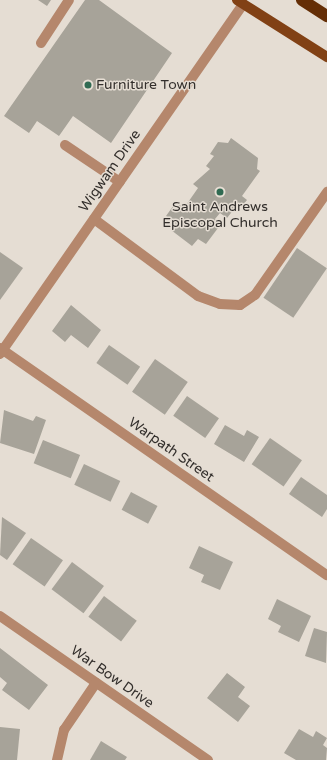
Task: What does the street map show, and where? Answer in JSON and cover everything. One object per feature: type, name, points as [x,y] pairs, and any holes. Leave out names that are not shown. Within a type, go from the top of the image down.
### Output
[{"type":"highway","points":[[302,0],[327,16]]},
{"type":"main road","points":[[240,2],[327,57]]},
{"type":"street","points":[[41,43],[69,0]]},
{"type":"street","name":"Wigwam Drive","points":[[1,351],[120,182],[240,2]]},
{"type":"street","points":[[65,145],[120,182]]},
{"type":"street","points":[[94,219],[198,296],[220,304],[240,305],[255,295],[327,192]]},
{"type":"street","name":"Warpath Street","points":[[1,351],[327,575]]},
{"type":"street","name":"War Bow Drive","points":[[0,616],[208,760]]},
{"type":"street","points":[[57,760],[64,730],[96,683]]},
{"type":"building","points":[[38,0],[51,0],[47,6]]},
{"type":"building","name":"Furniture Town","points":[[85,0],[99,0],[172,53],[111,143],[73,116],[59,136],[37,121],[29,133],[4,116]]},
{"type":"building","name":"Saint Andrews Episcopal Church","points":[[231,138],[258,158],[257,169],[260,171],[242,196],[247,200],[241,207],[238,204],[227,218],[220,213],[215,219],[221,224],[206,244],[198,239],[192,246],[171,230],[176,224],[166,216],[176,202],[184,208],[198,188],[193,184],[210,169],[206,166],[214,156],[210,154],[218,142],[228,143]]},
{"type":"building","points":[[297,248],[327,268],[293,318],[263,298]]},
{"type":"building","points":[[0,252],[23,268],[0,300]]},
{"type":"building","points":[[71,305],[101,330],[88,348],[71,335],[65,342],[52,331]]},
{"type":"building","points":[[109,345],[140,367],[128,385],[96,363]]},
{"type":"building","points":[[155,359],[188,382],[165,415],[132,392]]},
{"type":"building","points":[[187,396],[219,418],[205,438],[173,416]]},
{"type":"building","points":[[4,410],[33,421],[36,416],[46,420],[34,454],[0,443]]},
{"type":"building","points":[[225,425],[244,436],[247,430],[259,437],[244,462],[214,444]]},
{"type":"building","points":[[270,438],[302,460],[284,487],[252,464]]},
{"type":"building","points":[[43,440],[80,455],[71,478],[34,463]]},
{"type":"building","points":[[84,464],[120,481],[111,502],[74,485]]},
{"type":"building","points":[[301,477],[327,495],[327,509],[322,517],[289,494]]},
{"type":"building","points":[[131,492],[157,506],[148,524],[122,510]]},
{"type":"building","points":[[2,517],[26,533],[7,560],[0,555]]},
{"type":"building","points":[[31,538],[63,560],[45,587],[13,564]]},
{"type":"building","points":[[199,546],[233,562],[220,590],[201,582],[204,575],[189,568]]},
{"type":"building","points":[[72,562],[104,586],[83,613],[52,589]]},
{"type":"building","points":[[104,596],[137,621],[121,641],[88,617]]},
{"type":"building","points":[[277,599],[311,616],[299,642],[278,632],[281,626],[268,619]]},
{"type":"building","points":[[314,628],[327,632],[326,663],[305,656]]},
{"type":"building","points":[[0,648],[48,685],[29,710],[2,690],[7,683],[0,677]]},
{"type":"building","points":[[227,673],[245,687],[238,697],[250,706],[238,722],[207,698]]},
{"type":"building","points":[[0,727],[20,729],[17,760],[0,760]]},
{"type":"building","points":[[299,729],[313,737],[316,731],[327,738],[323,745],[327,748],[326,760],[296,760],[284,753]]},
{"type":"building","points":[[101,741],[127,757],[125,760],[90,760]]},
{"type":"place","name":"Furniture Town","points":[[88,85]]},
{"type":"place","name":"Saint Andrews Episcopal Church","points":[[220,192]]}]
